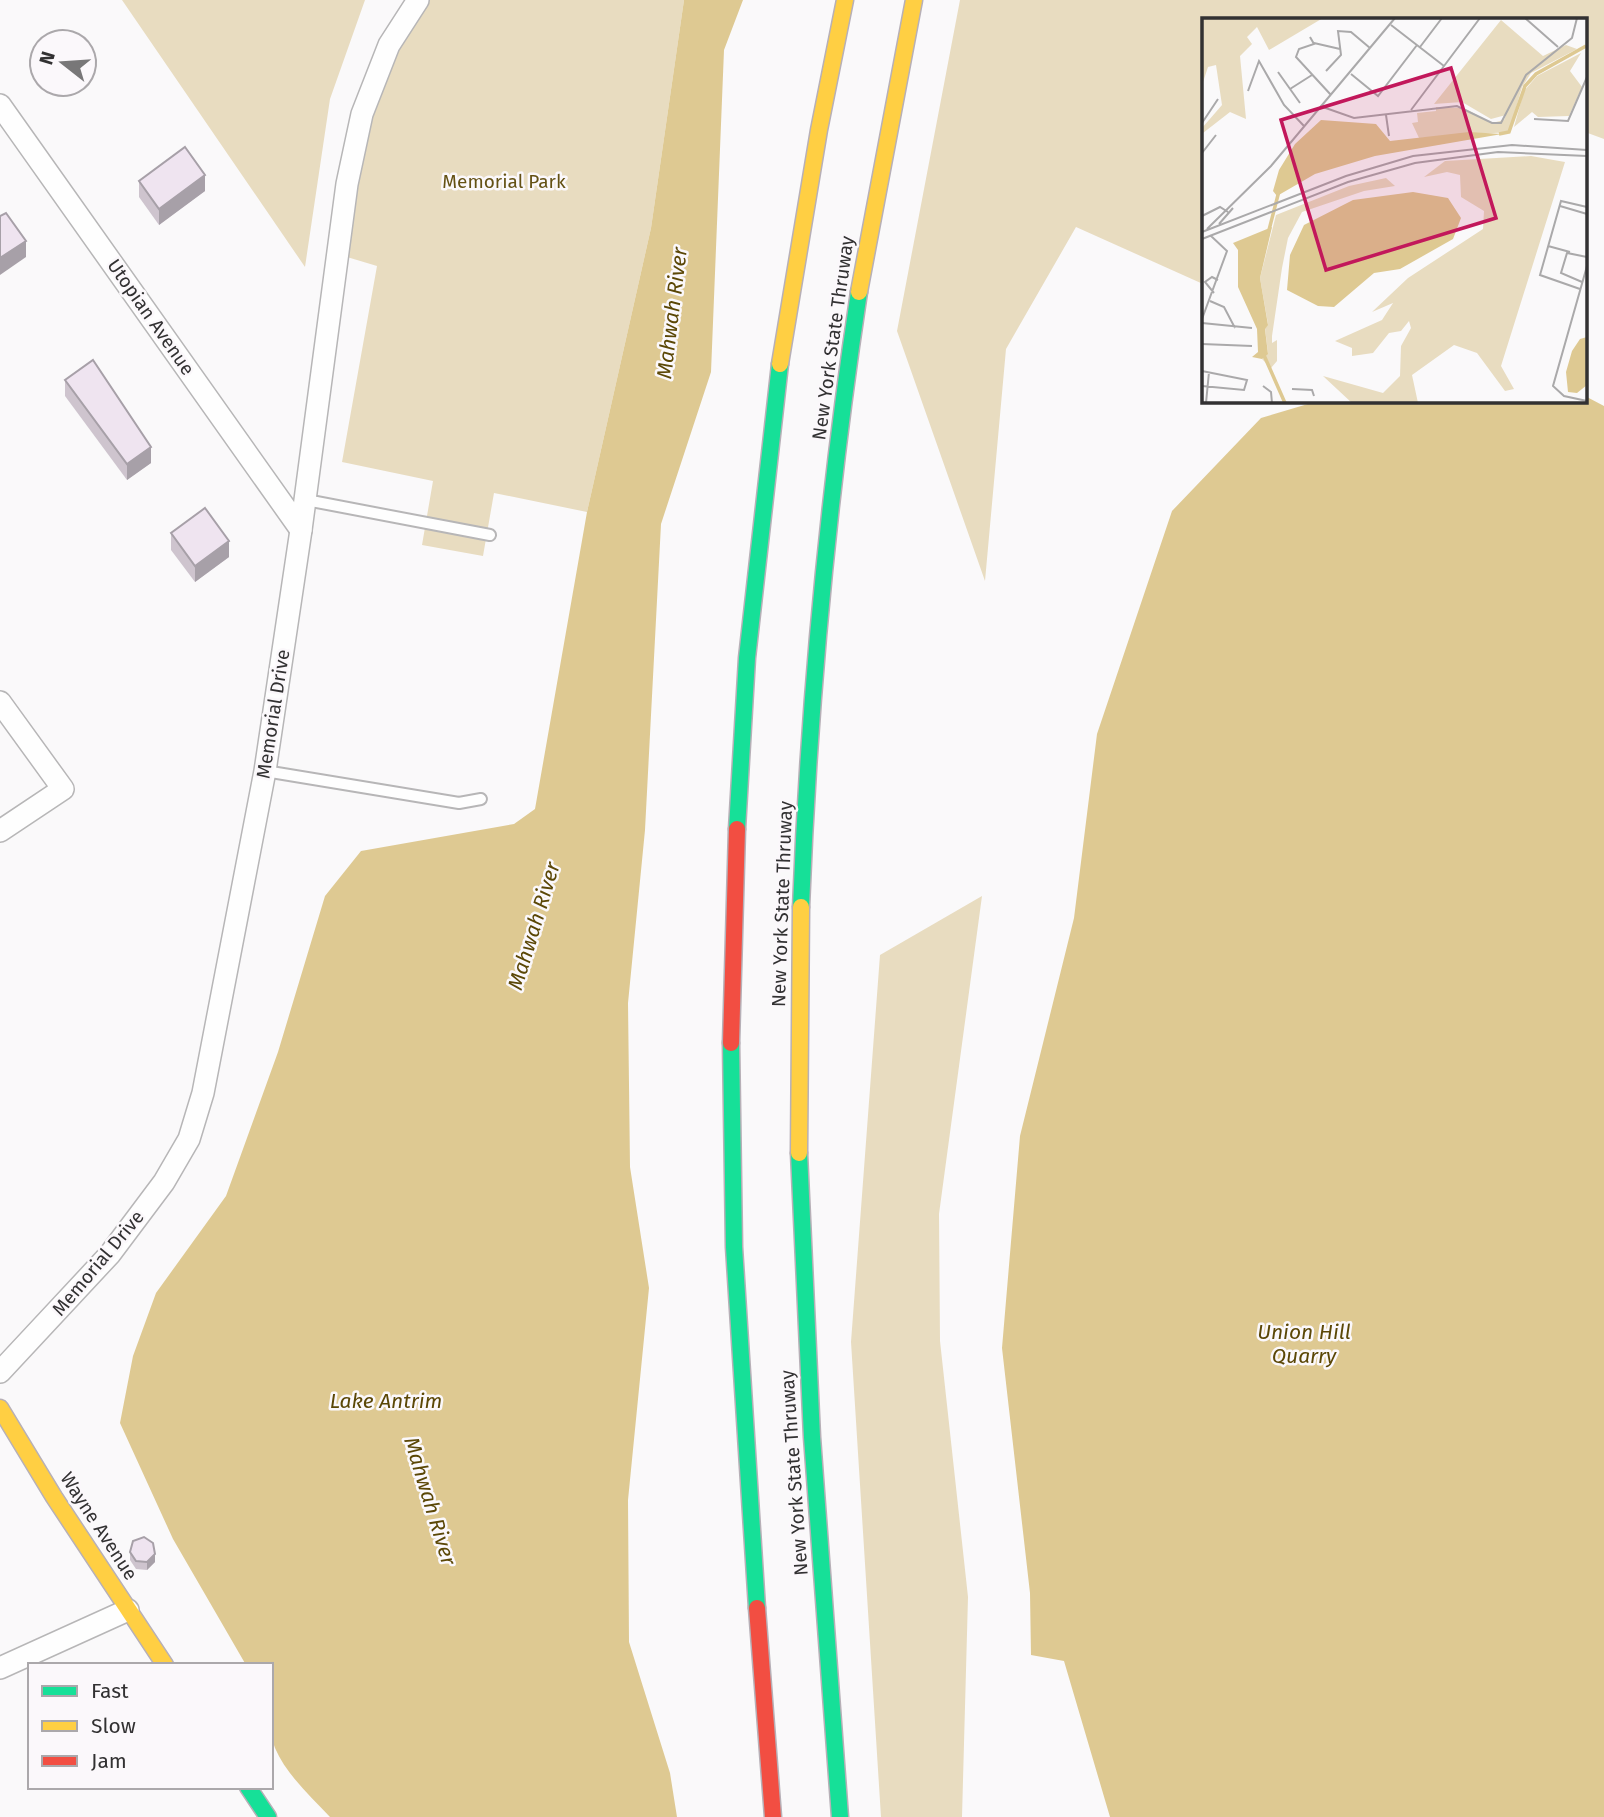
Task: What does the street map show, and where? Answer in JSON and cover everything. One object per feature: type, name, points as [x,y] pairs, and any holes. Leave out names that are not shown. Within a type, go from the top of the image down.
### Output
[{"type":"main road","points":[[773,1817],[747,1478],[734,1228],[731,1055],[734,913],[748,653],[765,480],[807,198],[845,0]]},
{"type":"main road","name":"New York State Thruway","points":[[840,1817],[805,1318],[798,1056],[801,915],[816,634],[832,490],[873,209],[914,0]]},
{"type":"main road","name":"Wayne Avenue","points":[[0,1408],[164,1663]]},
{"type":"main road","points":[[249,1789],[268,1817]]},
{"type":"street","name":"Memorial Drive","points":[[0,1372],[110,1254],[164,1182],[189,1139],[203,1093],[265,771],[302,530],[346,184],[359,125],[389,45],[418,0]]},
{"type":"street","name":"Utopian Avenue","points":[[0,105],[302,530]]},
{"type":"street","points":[[0,702],[63,789],[0,831]]},
{"type":"street","points":[[0,1668],[128,1610]]},
{"type":"lane","points":[[306,500],[490,535]]},
{"type":"lane","points":[[265,771],[459,803],[481,799]]},
{"type":"green space","points":[[122,0],[365,0],[330,99],[305,267]]},
{"type":"green space","name":"Memorial Park","points":[[418,0],[684,0],[651,228],[587,512],[494,493],[483,556],[422,545],[433,481],[342,462],[377,266],[337,254],[362,114]]},
{"type":"green space","points":[[960,0],[1604,0],[1604,139],[1586,132],[1586,18],[1202,18],[1202,284],[1076,227],[1006,349],[985,581],[897,331]]},
{"type":"green space","points":[[982,896],[939,1214],[940,1341],[968,1597],[962,1817],[881,1817],[851,1342],[880,955]]},
{"type":"water","name":"Lake Antrim","points":[[684,0],[743,0],[724,50],[711,372],[661,524],[645,830],[628,1003],[630,1167],[649,1288],[628,1500],[629,1642],[670,1773],[677,1817],[330,1817],[292,1776],[275,1748],[273,1663],[245,1663],[173,1539],[120,1423],[133,1356],[156,1293],[226,1196],[278,1052],[325,896],[361,851],[514,824],[535,809],[587,512],[651,228]]},
{"type":"water","name":"Union Hill Quarry","points":[[1586,397],[1604,406],[1604,1817],[1110,1817],[1064,1661],[1031,1655],[1030,1593],[1002,1348],[1020,1136],[1074,918],[1097,734],[1172,511],[1261,418],[1315,402],[1586,402]]},
{"type":"building","points":[[185,147],[205,175],[159,209],[139,181]]},
{"type":"building","points":[[6,213],[26,241],[0,258],[0,216]]},
{"type":"building","points":[[93,360],[151,447],[127,464],[65,380]]},
{"type":"building","points":[[205,508],[229,541],[195,566],[171,533]]},
{"type":"building","points":[[144,1537],[153,1543],[155,1554],[147,1562],[136,1561],[130,1552],[133,1541]]},
{"type":"traffic: fast","points":[[801,907],[821,599],[859,292]]},
{"type":"traffic: fast","points":[[737,829],[747,658],[780,364]]},
{"type":"traffic: fast","points":[[731,1043],[734,1247],[757,1608]]},
{"type":"traffic: fast","points":[[799,1153],[812,1437],[840,1817]]},
{"type":"traffic: fast","points":[[249,1789],[268,1817]]},
{"type":"traffic: slow","points":[[780,364],[819,130],[845,0]]},
{"type":"traffic: slow","points":[[859,292],[914,0]]},
{"type":"traffic: slow","points":[[799,1153],[801,907]]},
{"type":"traffic: slow","points":[[0,1408],[54,1497],[164,1663]]},
{"type":"traffic: jam","points":[[731,1043],[737,829]]},
{"type":"traffic: jam","points":[[757,1608],[773,1817]]},
{"type":"water label","name":"Mahwah River","points":[[672,313]]},
{"type":"water label","name":"Mahwah River","points":[[534,926]]},
{"type":"water label","name":"Mahwah River","points":[[430,1501]]}]
